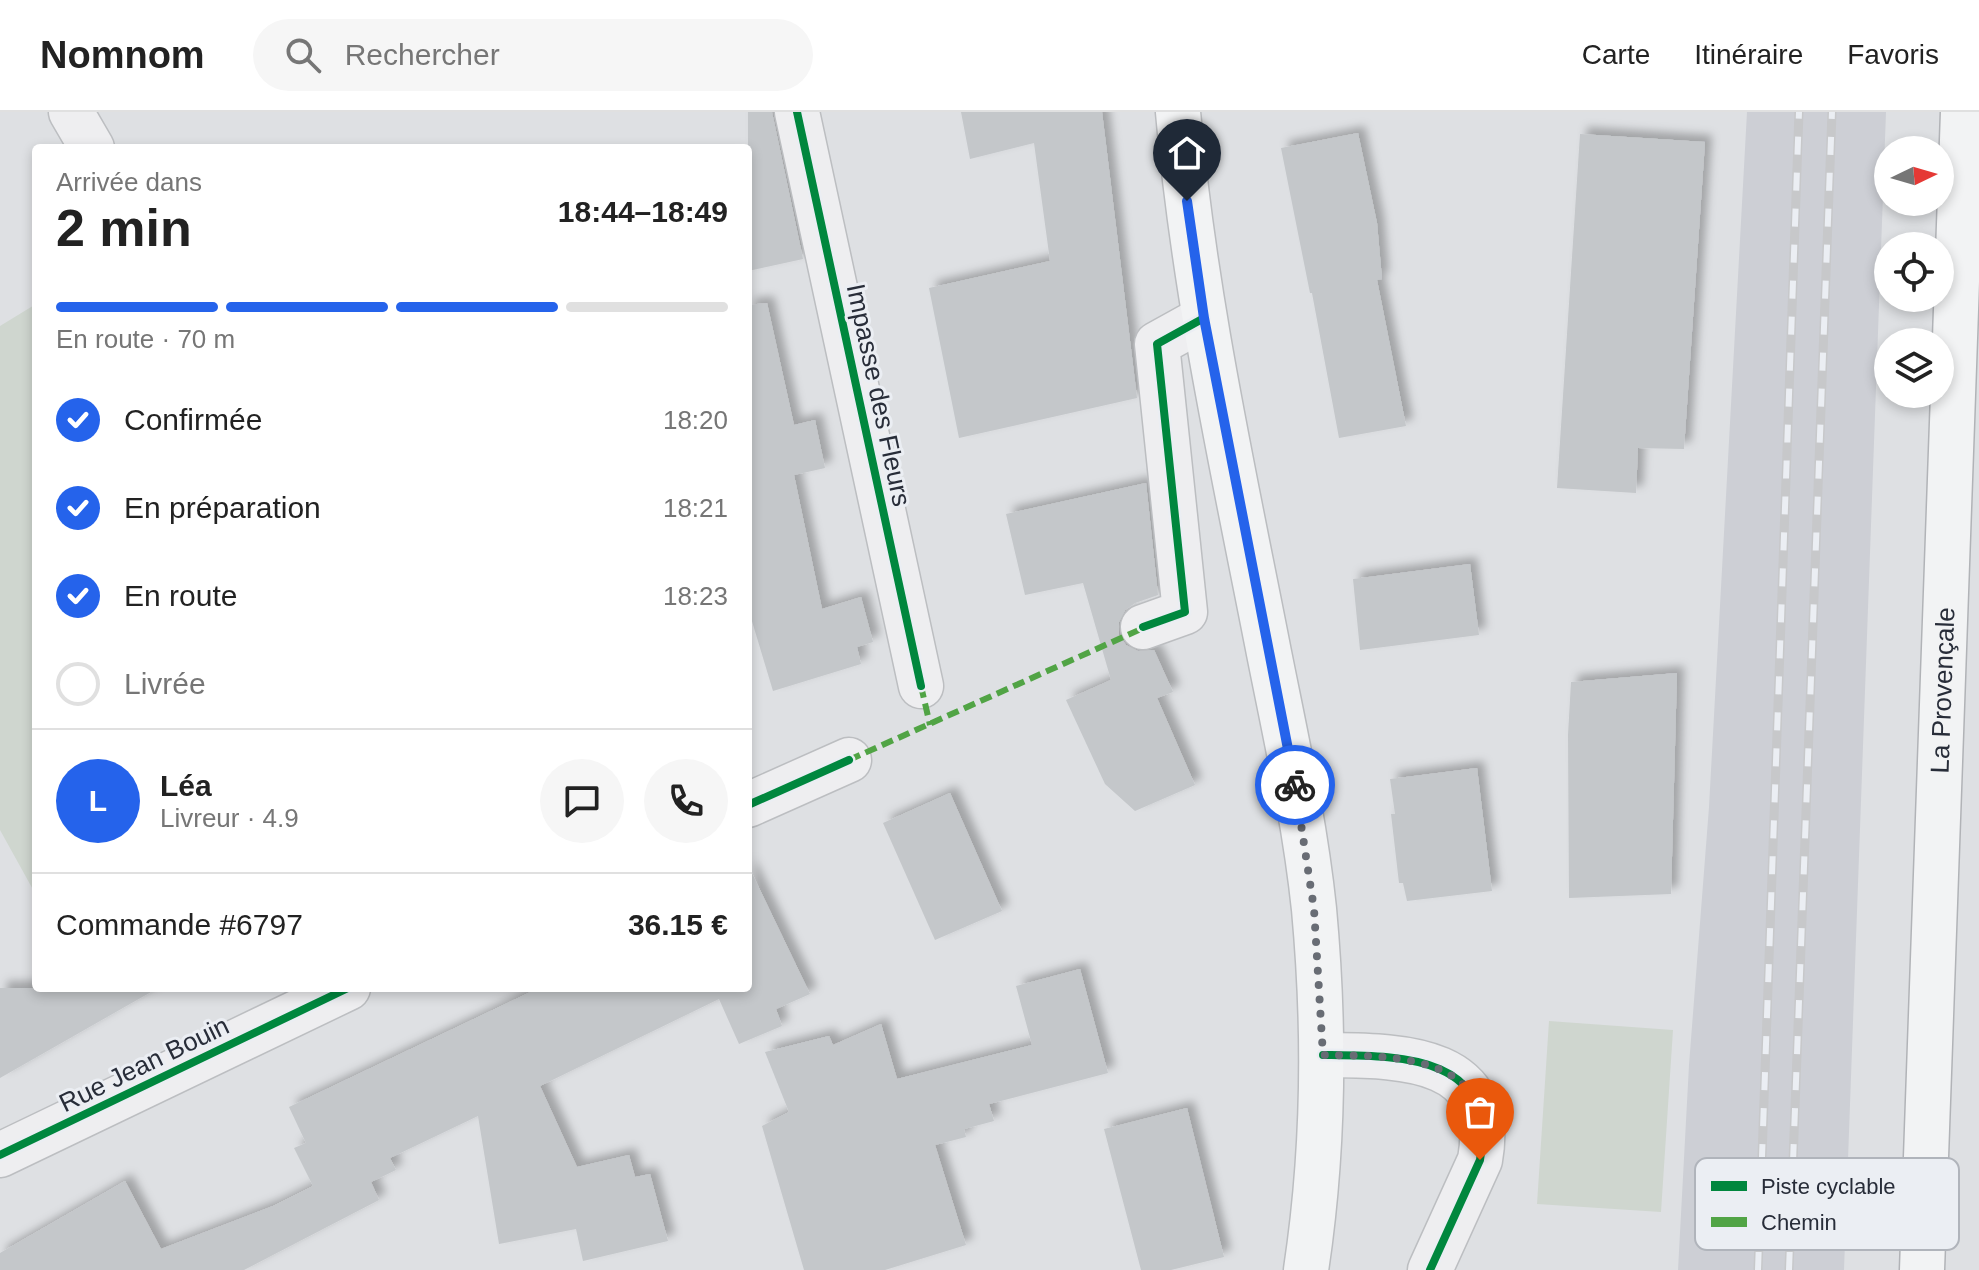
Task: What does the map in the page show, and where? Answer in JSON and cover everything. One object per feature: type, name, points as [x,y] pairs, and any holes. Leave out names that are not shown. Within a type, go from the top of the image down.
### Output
[{"type":"main road","points":[[1178,112],[1183,172],[1204,318],[1302,823],[1314,909],[1323,1055],[1306,1270]]},
{"type":"main road","name":"La Provençale","points":[[1926,1158],[1963,112]]},
{"type":"main road","name":"La Provençale","points":[[1922,1270],[1923,1250]]},
{"type":"street","points":[[71,112],[90,144]]},
{"type":"street","name":"Impasse des Fleurs","points":[[797,112],[921,686]]},
{"type":"street","points":[[1143,627],[1185,612],[1157,344],[1204,318]]},
{"type":"street","points":[[752,803],[849,760]]},
{"type":"street","name":"Rue Jean Bouin","points":[[0,1155],[340,992]]},
{"type":"street","points":[[1323,1055],[1394,1057],[1424,1063],[1455,1077],[1478,1108],[1484,1142],[1480,1160],[1430,1270]]},
{"type":"shaded area","points":[[1747,112],[1886,112],[1885,136],[1874,136],[1874,216],[1882,216],[1882,232],[1874,232],[1874,312],[1879,312],[1878,328],[1874,328],[1875,408],[1848,1158],[1695,1158],[1695,1250],[1845,1250],[1844,1270],[1678,1270],[1689,1065],[1709,807]]},
{"type":"shaded area","points":[[32,306],[32,888],[0,830],[0,326]]},
{"type":"shaded area","points":[[1549,1021],[1673,1030],[1661,1212],[1537,1204]]},
{"type":"building","points":[[748,112],[772,112],[803,259],[752,270],[752,144],[748,144]]},
{"type":"building","points":[[961,112],[1102,112],[1137,398],[959,438],[929,288],[1050,261],[1034,143],[970,159]]},
{"type":"building","points":[[1358,133],[1377,223],[1382,279],[1377,280],[1406,426],[1339,438],[1281,148]]},
{"type":"building","points":[[1580,134],[1705,142],[1684,449],[1638,448],[1636,493],[1557,488]]},
{"type":"building","points":[[767,303],[794,425],[815,420],[825,468],[794,475],[822,609],[861,597],[873,642],[857,647],[861,664],[773,691],[752,621],[752,305]]},
{"type":"building","points":[[1146,483],[1158,595],[1125,610],[1119,622],[1119,635],[1126,645],[1138,651],[1154,650],[1173,692],[1157,698],[1195,785],[1135,811],[1105,784],[1066,700],[1111,680],[1083,583],[1025,595],[1006,514]]},
{"type":"building","points":[[1470,564],[1479,635],[1360,650],[1353,579]]},
{"type":"building","points":[[1677,673],[1671,894],[1569,898],[1568,735],[1571,682]]},
{"type":"building","points":[[1477,768],[1492,891],[1407,901],[1403,883],[1399,883],[1390,779]]},
{"type":"building","points":[[950,793],[1002,911],[935,940],[883,823]]},
{"type":"building","points":[[752,873],[810,994],[776,1009],[782,1026],[739,1044],[719,999],[540,1086],[577,1167],[629,1155],[635,1177],[650,1174],[668,1241],[583,1261],[576,1229],[499,1244],[478,1116],[390,1158],[396,1170],[371,1182],[379,1200],[244,1270],[0,1270],[0,1253],[125,1181],[161,1249],[273,1206],[313,1186],[294,1148],[306,1143],[289,1107],[531,992],[752,992]]},
{"type":"building","points":[[1080,969],[1108,1073],[989,1104],[994,1121],[964,1129],[966,1137],[935,1145],[966,1245],[885,1270],[804,1270],[762,1126],[789,1112],[765,1052],[829,1036],[833,1045],[881,1024],[897,1079],[1032,1045],[1016,986]]},
{"type":"building","points":[[0,988],[32,988],[32,992],[151,992],[0,1078]]},
{"type":"building","points":[[1187,1108],[1224,1257],[1171,1270],[1141,1270],[1104,1129]]},
{"type":"railway","points":[[1762,1158],[1799,112]]},
{"type":"railway","points":[[1793,1158],[1832,112]]},
{"type":"railway","points":[[1758,1270],[1759,1250]]},
{"type":"railway","points":[[1789,1270],[1790,1250]]},
{"type":"marked path","points":[[849,760],[1150,625]]},
{"type":"marked path","points":[[921,686],[930,725]]},
{"type":"cycle path","points":[[797,112],[921,686]]},
{"type":"cycle path","points":[[1143,627],[1185,612],[1157,344],[1204,318]]},
{"type":"cycle path","points":[[752,803],[849,760]]},
{"type":"cycle path","points":[[0,1155],[340,992]]},
{"type":"cycle path","points":[[1323,1055],[1410,1060],[1436,1068],[1458,1080],[1474,1099],[1482,1125],[1480,1160],[1430,1270]]},
{"type":"way so far","points":[[1295,785],[1314,909],[1323,1055],[1411,1059],[1455,1077],[1471,1096],[1482,1119],[1484,1142],[1480,1160]]},
{"type":"route","points":[[1187,201],[1204,318],[1295,785]]}]
